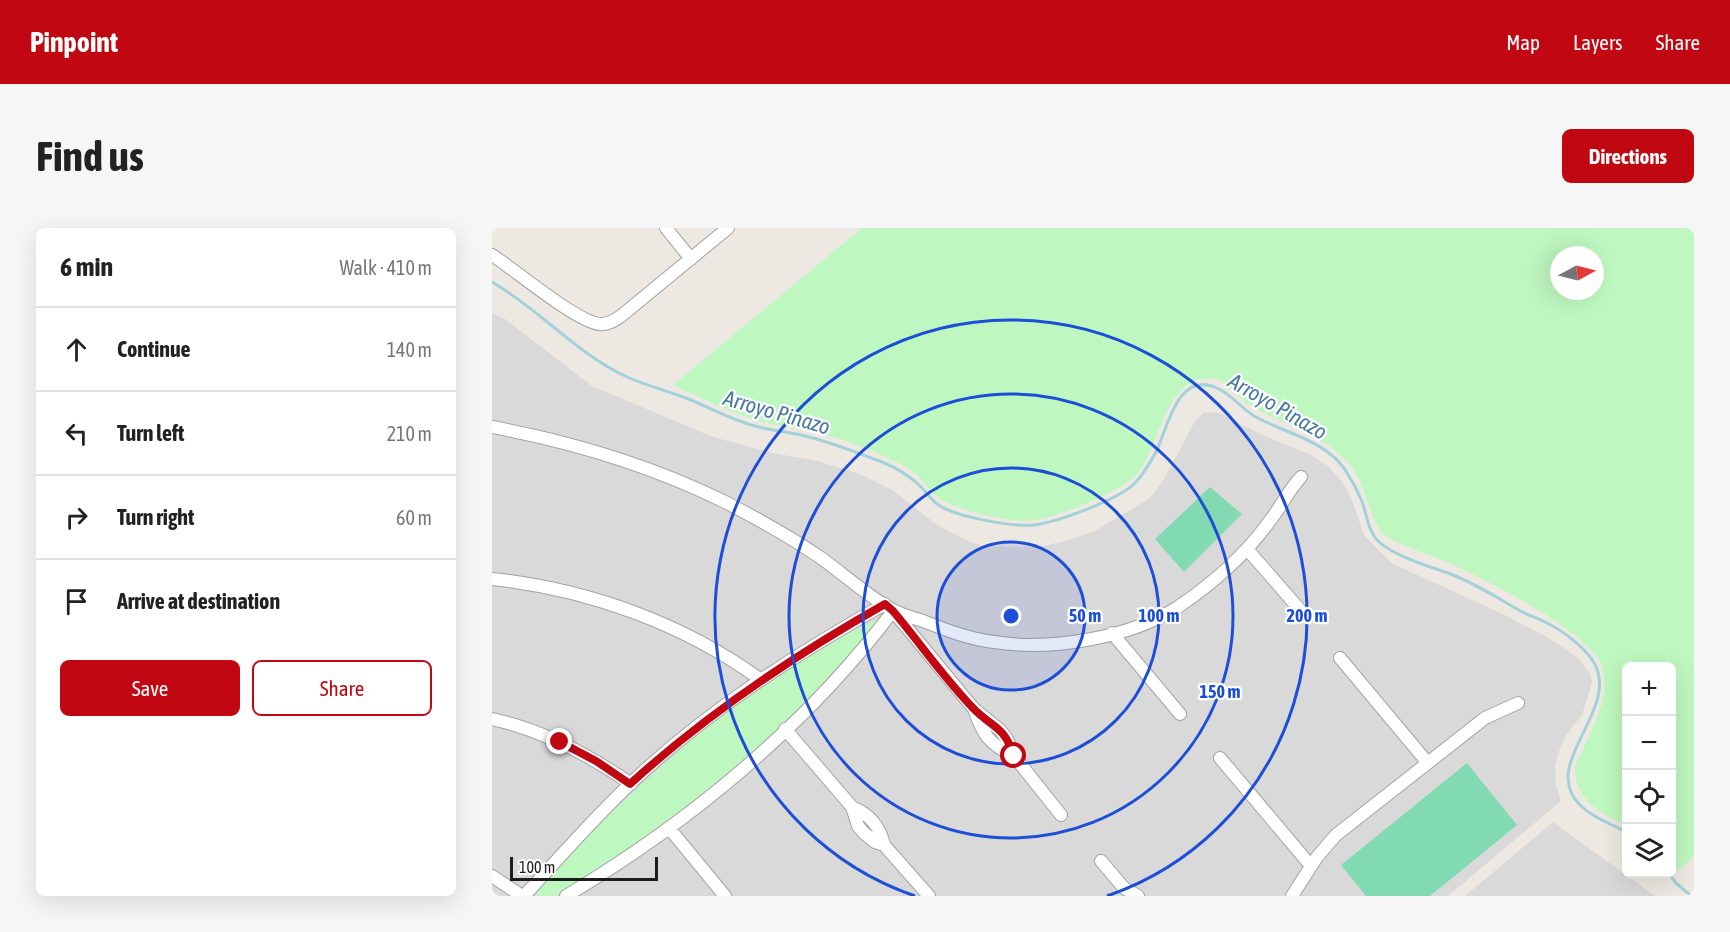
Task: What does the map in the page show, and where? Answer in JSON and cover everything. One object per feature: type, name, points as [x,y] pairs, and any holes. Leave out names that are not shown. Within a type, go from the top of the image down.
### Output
[{"type":"street","points":[[666,228],[691,259]]},
{"type":"street","points":[[492,255],[574,314],[597,324],[610,322],[621,316],[728,228]]},
{"type":"street","points":[[492,427],[623,460],[695,488],[747,513],[795,542],[889,608],[956,633],[996,643],[1060,643],[1112,633],[1176,608],[1211,582],[1247,549],[1270,521],[1290,488],[1301,477]]},
{"type":"street","points":[[1247,549],[1301,611]]},
{"type":"street","points":[[492,579],[549,588],[644,616],[714,649],[761,680]]},
{"type":"street","points":[[492,876],[523,896],[630,784],[723,707],[830,636],[889,608]]},
{"type":"street","points":[[889,608],[974,709],[1000,730],[1007,739],[1014,756],[1061,815]]},
{"type":"street","points":[[566,896],[669,828],[745,766],[785,729],[868,644],[889,608]]},
{"type":"street","points":[[1112,633],[1180,714]]},
{"type":"street","points":[[1340,658],[1427,762]]},
{"type":"street","points":[[1292,896],[1311,866],[1336,835],[1485,718],[1518,703]]},
{"type":"street","points":[[492,720],[542,734],[587,756],[630,784]]},
{"type":"street","points":[[785,729],[852,807],[858,826],[864,833],[875,842],[884,845],[929,896]]},
{"type":"street","points":[[1220,758],[1311,866]]},
{"type":"street","points":[[669,828],[725,896]]},
{"type":"street","points":[[1101,861],[1126,892],[1138,896]]},
{"type":"shaded area","points":[[492,313],[505,319],[592,386],[713,437],[777,454],[814,460],[860,474],[894,491],[937,525],[982,546],[1037,547],[1066,541],[1095,531],[1150,498],[1163,481],[1195,421],[1204,412],[1220,413],[1258,433],[1311,455],[1328,466],[1343,483],[1352,500],[1364,535],[1391,563],[1505,615],[1545,636],[1580,660],[1591,675],[1592,683],[1582,715],[1566,735],[1555,766],[1556,785],[1561,801],[1448,896],[492,896]]},
{"type":"shaded area","points":[[1553,822],[1622,872],[1622,878],[1630,878],[1655,896],[1465,896]]},
{"type":"green space","points":[[862,228],[1694,228],[1694,857],[1676,870],[1676,662],[1622,662],[1622,823],[1590,803],[1584,796],[1576,778],[1575,766],[1599,713],[1605,685],[1604,672],[1599,660],[1588,647],[1571,632],[1527,603],[1459,567],[1405,546],[1384,535],[1376,524],[1357,476],[1343,457],[1318,439],[1248,404],[1218,380],[1197,380],[1185,387],[1174,399],[1145,462],[1129,481],[1073,509],[1026,521],[1000,518],[947,503],[939,498],[913,471],[874,452],[826,435],[766,423],[673,385]]},
{"type":"green space","points":[[1210,487],[1242,514],[1184,572],[1155,539]]},
{"type":"green space","points":[[881,618],[855,650],[785,724],[694,802],[649,836],[557,896],[536,896],[554,872],[593,831],[666,761],[718,717],[800,659]]},
{"type":"green space","points":[[1467,763],[1517,825],[1430,896],[1366,896],[1341,865]]},
{"type":"waterway","name":"Arroyo Pinazo","points":[[492,282],[526,305],[590,355],[625,376],[691,400],[747,424],[821,440],[882,462],[908,476],[945,509],[998,523],[1024,525],[1044,523],[1115,497],[1134,484],[1143,473],[1156,452],[1170,416],[1183,394],[1192,387],[1203,385],[1217,388],[1254,416],[1316,444],[1338,460],[1363,504],[1374,537],[1385,546],[1411,560],[1475,585],[1520,611],[1542,620],[1558,629],[1584,650],[1593,661],[1599,679],[1598,698],[1574,754],[1569,772],[1570,789],[1585,810],[1622,830]]},
{"type":"waterway","name":"Arroyo Pinazo","points":[[1672,878],[1691,896]]},
{"type":"route","points":[[560,742],[596,761],[630,784],[723,707],[761,680],[803,652],[885,604],[974,709],[1000,730],[1007,739],[1014,756]]}]
